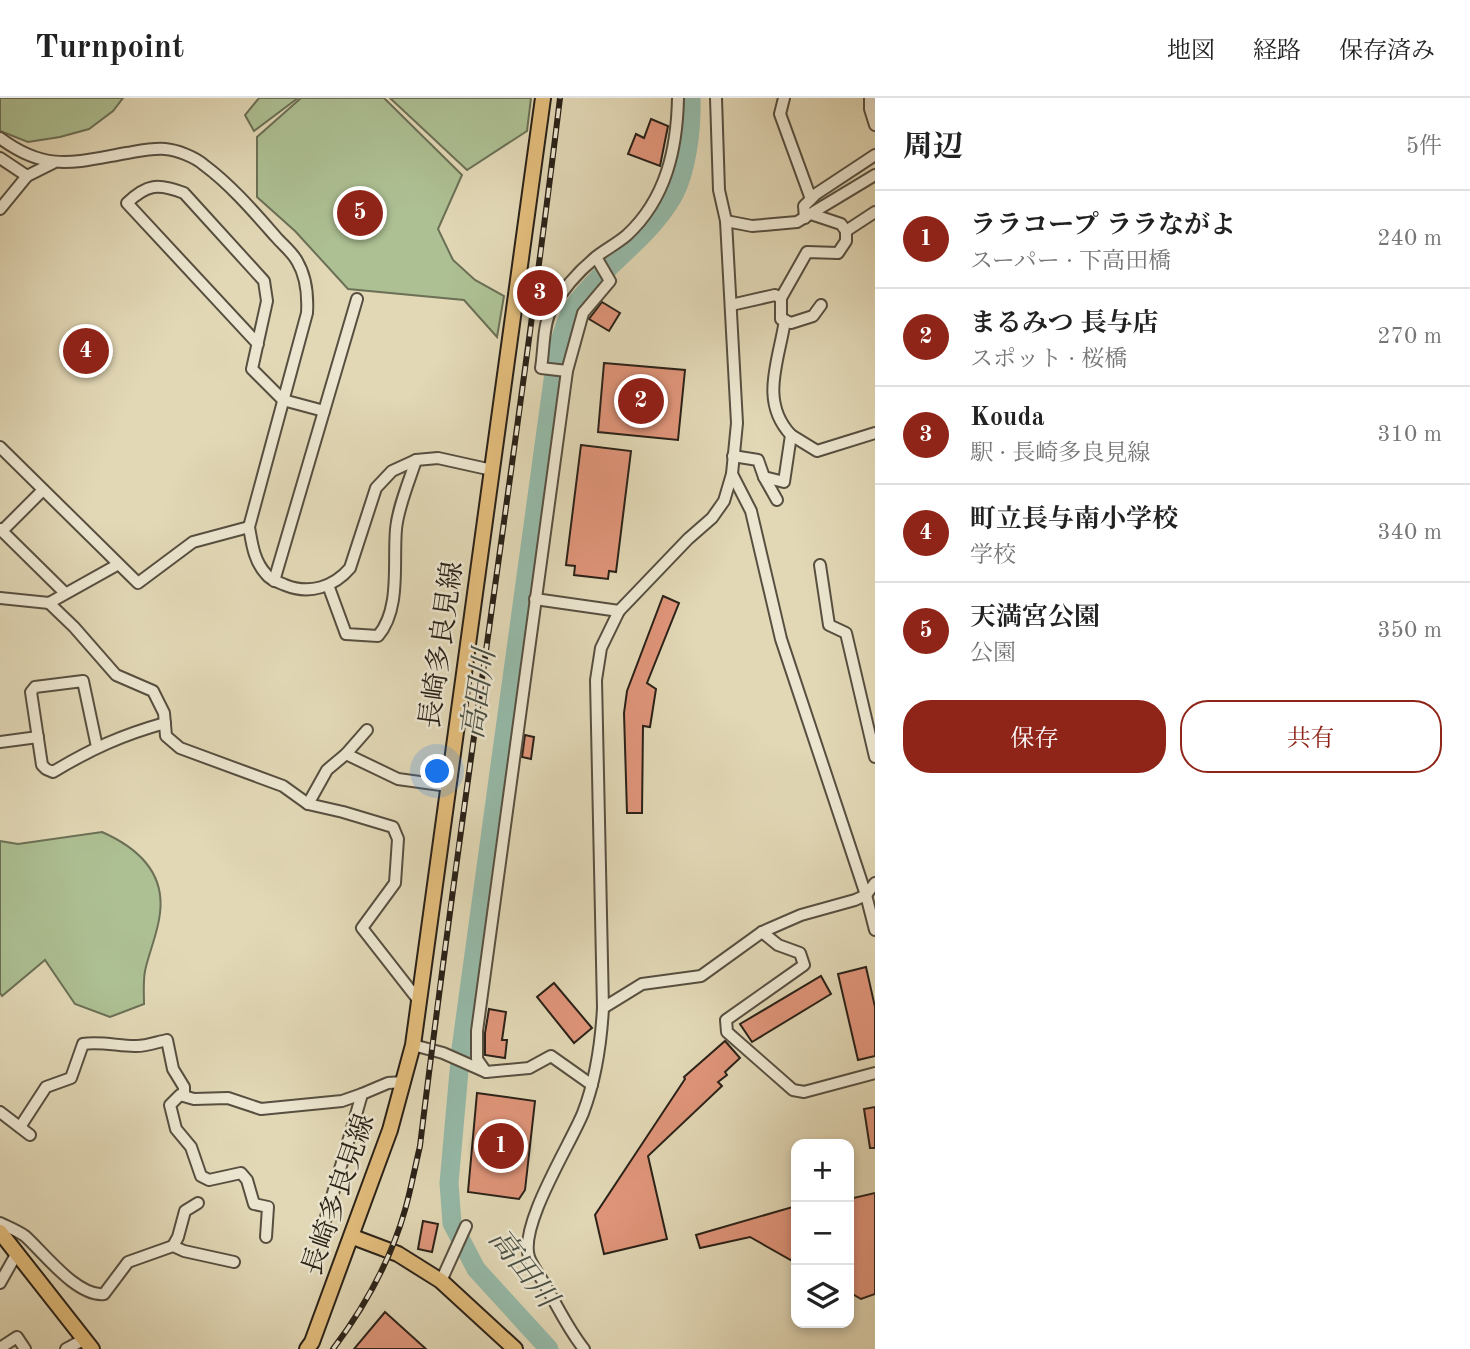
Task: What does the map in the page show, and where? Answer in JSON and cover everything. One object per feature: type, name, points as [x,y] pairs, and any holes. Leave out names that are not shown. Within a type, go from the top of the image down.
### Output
[{"type":"main road","name":"長崎多良見線","points":[[307,1349],[353,1237],[390,1130],[413,1045],[544,98]]},
{"type":"main road","points":[[0,1232],[89,1344]]},
{"type":"main road","points":[[353,1237],[398,1254],[441,1280],[515,1349]]},
{"type":"street","points":[[567,371],[541,368],[550,313],[563,291],[596,257],[626,236],[647,213],[664,185],[674,145],[678,98]]},
{"type":"street","points":[[583,1349],[570,1331],[529,1256],[528,1240],[542,1198],[583,1112],[601,1046],[603,1008],[596,680],[601,648],[619,611],[688,539],[712,519],[724,501],[732,474],[737,423],[726,221],[719,190],[716,98]]},
{"type":"street","points":[[784,98],[780,114],[811,199]]},
{"type":"street","points":[[870,98],[875,125]]},
{"type":"street","points":[[0,138],[27,154],[53,163],[92,161],[149,149],[166,149],[203,163],[251,208],[296,259],[308,299],[307,313],[249,527],[253,553],[266,575],[274,581],[296,590],[312,590],[342,577],[350,568],[376,488],[392,471],[416,460],[438,458],[492,470]]},
{"type":"street","points":[[808,216],[804,206],[811,199],[875,155]]},
{"type":"street","points":[[0,158],[27,176]]},
{"type":"street","points":[[0,209],[27,176],[53,163]]},
{"type":"street","points":[[726,221],[752,226],[797,222],[875,175]]},
{"type":"street","points":[[258,344],[127,204],[139,191],[155,186],[168,186],[184,193],[264,281],[268,301],[258,344],[252,369],[283,400],[324,411]]},
{"type":"street","points":[[846,231],[875,212]]},
{"type":"street","points":[[808,216],[841,224],[846,231],[846,241],[838,253],[807,252],[781,298],[781,319],[791,323],[803,321],[813,316],[821,305]]},
{"type":"street","points":[[481,1070],[477,1059],[477,1031],[567,371],[583,313],[610,281],[596,257]]},
{"type":"street","points":[[731,305],[775,295],[781,298]]},
{"type":"street","points":[[274,581],[357,299]]},
{"type":"street","points":[[785,320],[773,385],[773,404],[779,419],[791,435],[817,451],[875,433]]},
{"type":"street","points":[[764,477],[783,482],[791,435]]},
{"type":"street","points":[[0,447],[138,583],[194,542],[249,527]]},
{"type":"street","points":[[733,456],[758,460],[764,477],[778,500]]},
{"type":"street","points":[[328,584],[346,634],[378,636],[387,625],[396,574],[396,527],[416,460]]},
{"type":"street","points":[[732,474],[751,511],[781,639],[866,895],[875,930]]},
{"type":"street","points":[[43,490],[1,530],[65,593]]},
{"type":"street","points":[[0,598],[49,603],[117,565]]},
{"type":"street","points":[[820,565],[829,625],[846,633],[875,757]]},
{"type":"street","points":[[535,599],[619,611]]},
{"type":"street","points":[[49,603],[116,675],[153,691],[164,713],[166,736],[180,748],[283,786],[308,804],[393,827],[398,839],[395,883],[362,928],[419,1001]]},
{"type":"street","points":[[97,747],[83,681],[35,687],[31,692],[42,765],[53,772],[124,734],[165,723]]},
{"type":"street","points":[[308,804],[327,770],[333,767],[367,730]]},
{"type":"street","points":[[0,742],[37,737]]},
{"type":"street","points":[[346,754],[398,779],[449,786]]},
{"type":"street","points":[[603,1008],[642,984],[701,976],[762,932],[801,915],[866,895],[875,883]]},
{"type":"street","points":[[762,932],[778,945],[800,953],[804,965],[726,1020],[727,1032],[793,1090],[804,1092],[875,1073]]},
{"type":"street","points":[[20,1127],[46,1087],[71,1078],[83,1044],[89,1042],[111,1046],[125,1044],[132,1047],[167,1040],[173,1069],[184,1087],[184,1096]]},
{"type":"street","points":[[413,1045],[447,1055],[481,1070],[528,1068],[551,1056],[592,1085]]},
{"type":"street","points":[[266,1237],[268,1207],[254,1204],[247,1180],[241,1173],[209,1180],[201,1176],[191,1147],[176,1129],[170,1105],[180,1095],[194,1099],[228,1098],[261,1109],[342,1101],[388,1083],[403,1082]]},
{"type":"street","points":[[322,1231],[362,1094]]},
{"type":"street","points":[[0,1112],[30,1135]]},
{"type":"street","points":[[0,1223],[22,1234],[72,1282],[95,1295],[104,1294],[128,1262],[173,1246],[185,1211],[198,1203]]},
{"type":"street","points":[[441,1280],[466,1226]]},
{"type":"street","points":[[173,1246],[233,1262]]},
{"type":"street","points":[[0,1283],[17,1253]]},
{"type":"street","points":[[0,1348],[17,1337],[25,1349]]},
{"type":"street","points":[[66,1349],[89,1344]]},
{"type":"green space","points":[[0,98],[123,98],[113,111],[89,129],[28,142],[0,131]]},
{"type":"green space","points":[[259,98],[298,98],[254,131],[245,115]]},
{"type":"green space","points":[[301,98],[384,98],[462,175],[438,229],[453,260],[475,280],[504,296],[497,337],[464,300],[348,289],[295,231],[257,197],[257,137]]},
{"type":"green space","points":[[390,98],[531,98],[527,131],[467,170]]},
{"type":"green space","points":[[102,832],[137,853],[153,873],[158,885],[160,913],[145,971],[144,1004],[110,1017],[75,1004],[45,960],[2,996],[0,841],[18,844]]},
{"type":"building","points":[[651,119],[668,126],[660,166],[628,154],[636,134],[644,138]]},
{"type":"building","points":[[602,302],[620,313],[609,331],[589,319]]},
{"type":"building","points":[[604,363],[685,370],[678,440],[598,432]]},
{"type":"building","points":[[581,445],[631,451],[616,572],[609,571],[608,579],[574,575],[575,566],[566,565]]},
{"type":"building","points":[[663,596],[679,603],[647,683],[656,689],[650,727],[643,726],[642,813],[627,813],[624,713],[627,691]]},
{"type":"building","points":[[525,735],[534,737],[531,759],[522,757]]},
{"type":"building","points":[[866,967],[875,1007],[875,1056],[858,1060],[838,974]]},
{"type":"building","points":[[821,976],[831,994],[752,1042],[740,1024]]},
{"type":"building","points":[[554,983],[592,1028],[574,1043],[537,997]]},
{"type":"building","points":[[489,1009],[506,1012],[502,1040],[507,1040],[505,1058],[485,1055]]},
{"type":"building","points":[[725,1041],[740,1058],[718,1082],[722,1086],[648,1156],[667,1239],[604,1254],[595,1215],[684,1077]]},
{"type":"building","points":[[477,1093],[535,1101],[525,1190],[519,1199],[468,1192]]},
{"type":"building","points":[[875,1107],[875,1148],[870,1148],[864,1109]]},
{"type":"building","points":[[875,1193],[875,1294],[861,1299],[854,1295],[854,1198]]},
{"type":"building","points":[[791,1207],[791,1260],[750,1237],[700,1248],[696,1235]]},
{"type":"building","points":[[423,1221],[438,1224],[432,1252],[418,1249]]},
{"type":"building","points":[[385,1312],[426,1349],[354,1349]]},
{"type":"waterway","name":"高田川","points":[[549,1349],[476,1269],[452,1223],[449,1183],[461,1049],[557,351],[573,307],[588,288],[651,226],[672,198],[688,150],[691,98]]},
{"type":"railway","points":[[333,1349],[366,1300],[392,1247],[405,1210],[420,1146],[560,98]]},
{"type":"place","name":"天満宮公園","points":[[360,213]]},
{"type":"place","name":"Kouda","points":[[540,293]]},
{"type":"place","name":"町立長与南小学校","points":[[86,351]]},
{"type":"place","name":"まるみつ 長与店","points":[[641,401]]},
{"type":"place","name":"ララコープ ララながよ","points":[[501,1146]]}]
